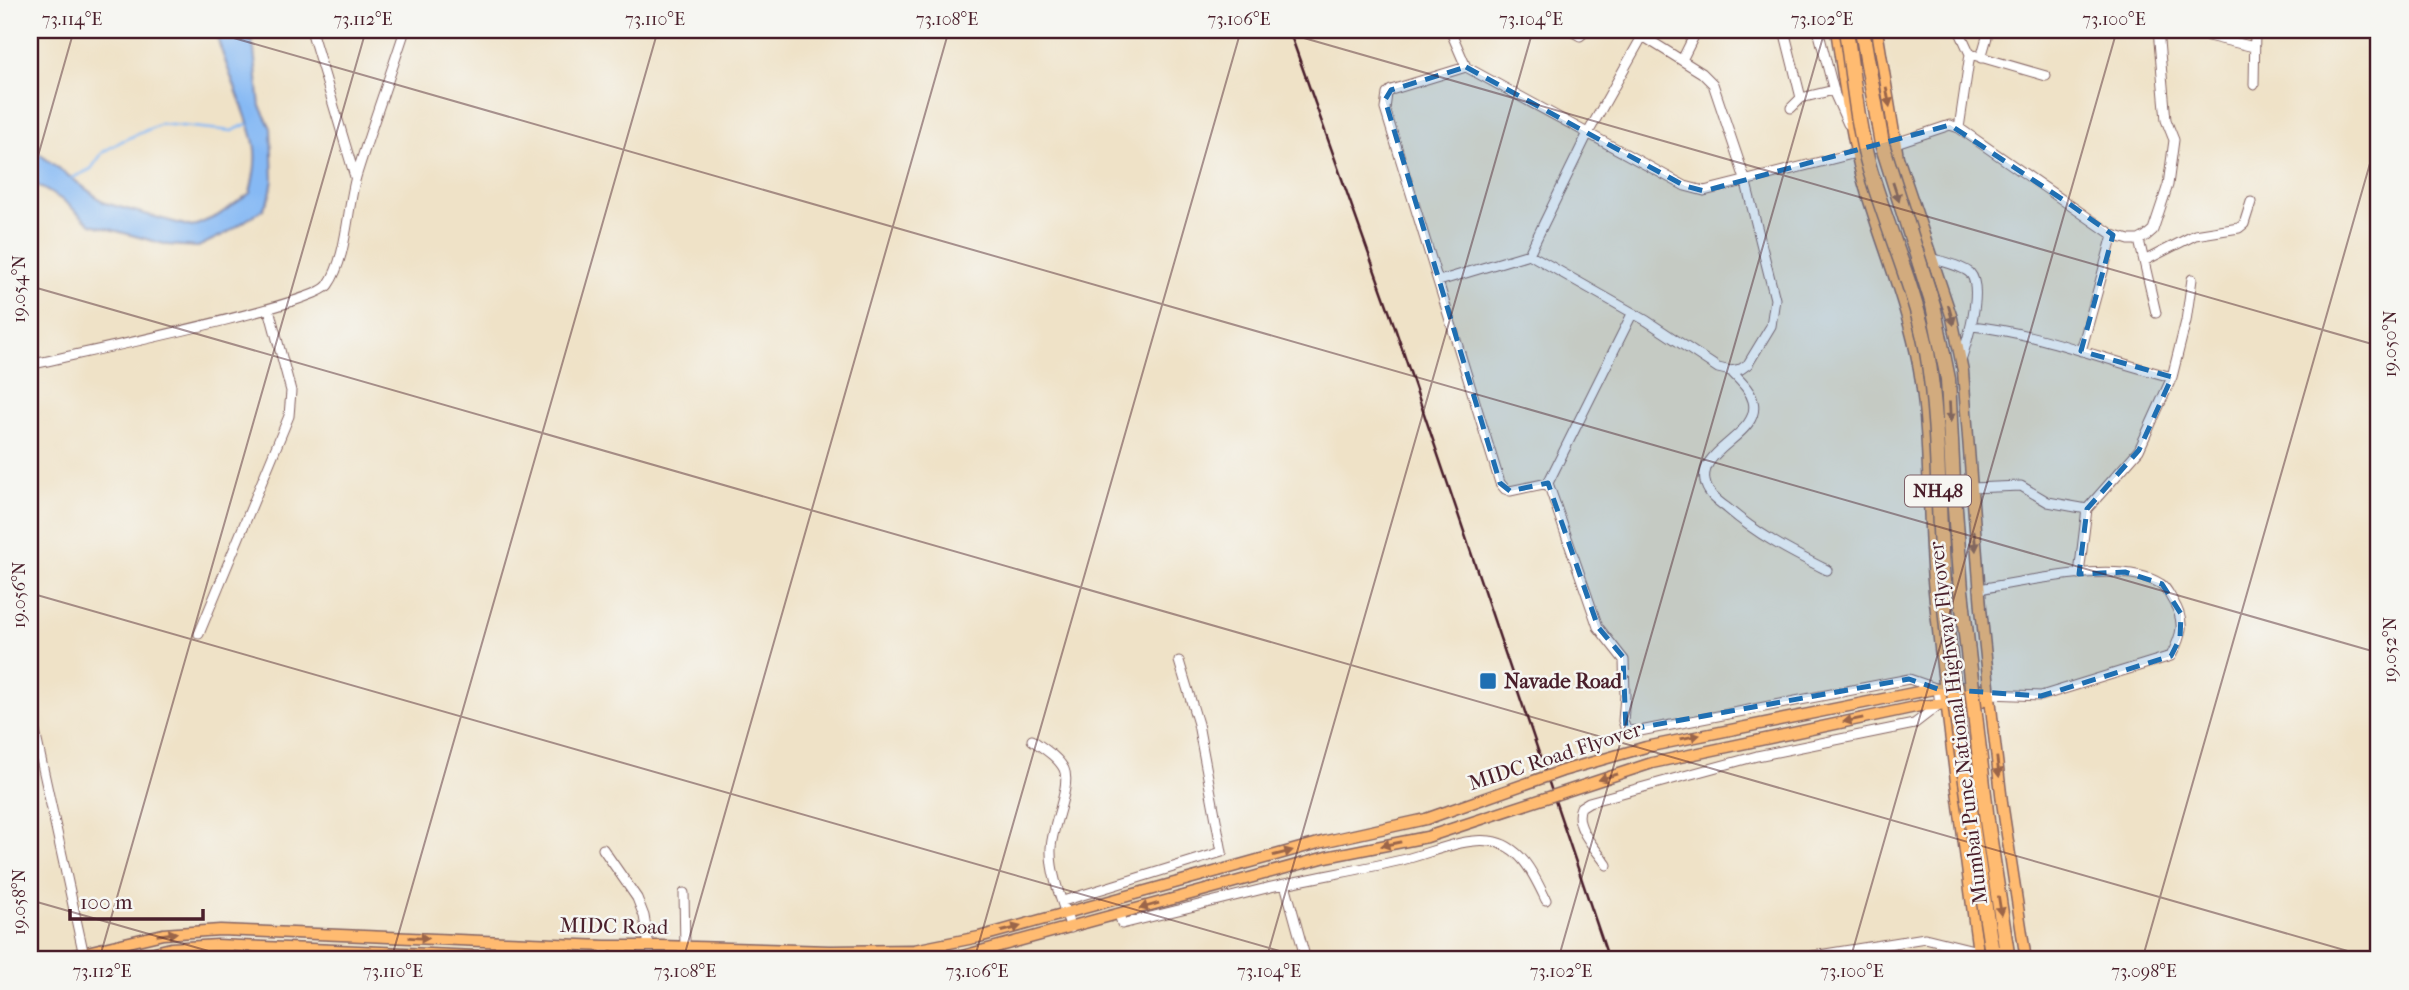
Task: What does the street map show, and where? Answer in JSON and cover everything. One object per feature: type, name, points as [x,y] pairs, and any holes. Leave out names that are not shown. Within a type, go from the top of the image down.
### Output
[{"type":"highway","name":"Mumbai Pune National Highway Flyover","points":[[1846,30],[1860,125],[1870,170],[1913,295],[1927,351],[1943,583],[1957,724],[1993,960]]},
{"type":"highway","name":"Mumbai Pune National Highway Flyover","points":[[1862,30],[1881,144],[1933,305],[1944,351],[1961,590],[1987,821],[2008,960]]},
{"type":"main road","points":[[1836,30],[1856,152],[1902,299],[1919,369],[1941,689],[1978,956]]},
{"type":"main road","points":[[1877,30],[1898,156],[1934,259],[1952,318],[1961,361],[1990,694],[2002,802],[2026,960]]},
{"type":"main road","name":"MIDC Road Flyover","points":[[1213,872],[1322,842],[1426,819],[1562,771],[1646,747],[1918,692],[1979,688],[1990,694],[1980,702],[1920,706],[1652,763],[1427,837],[1326,857],[1219,886]]},
{"type":"main road","points":[[948,960],[1219,886],[1213,872]]},
{"type":"main road","name":"MIDC Road","points":[[53,960],[84,957],[163,934],[220,930],[605,946],[914,950],[964,941],[1213,872]]},
{"type":"main road","name":"MIDC Road","points":[[122,960],[171,948],[217,945],[570,960]]},
{"type":"street","points":[[310,30],[356,179]]},
{"type":"street","points":[[30,365],[269,309],[313,296],[327,287],[337,264],[356,179],[405,30]]},
{"type":"street","points":[[1450,30],[1465,66],[1696,190],[1711,190],[1745,179],[1896,143],[1950,125],[1959,128],[2122,240],[2139,240],[2153,230],[2168,185],[2174,140],[2166,120],[2158,30]]},
{"type":"street","points":[[1569,30],[1580,36],[1587,30]]},
{"type":"street","points":[[1439,281],[1529,254],[1718,368],[1731,371],[1748,364],[1771,326],[1775,299],[1745,179],[1713,84],[1709,78],[1633,30]]},
{"type":"street","points":[[1682,60],[1697,30]]},
{"type":"street","points":[[1784,30],[1801,98]]},
{"type":"street","points":[[1818,30],[1834,90],[1853,133]]},
{"type":"street","points":[[1959,30],[1970,54],[1959,128]]},
{"type":"street","points":[[1981,58],[1989,30]]},
{"type":"street","points":[[2254,85],[2255,30]]},
{"type":"street","points":[[1529,254],[1588,133],[1643,35]]},
{"type":"street","points":[[2204,35],[2254,47]]},
{"type":"street","points":[[1970,54],[2046,76]]},
{"type":"street","points":[[1465,66],[1391,90],[1385,100],[1385,108],[1500,483],[1510,491],[1548,483]]},
{"type":"street","points":[[1791,108],[1801,98],[1834,90]]},
{"type":"street","points":[[2144,261],[2195,235],[2239,228],[2244,224],[2251,202]]},
{"type":"street","points":[[2081,351],[2113,235]]},
{"type":"street","points":[[2139,240],[2156,313]]},
{"type":"street","points":[[1934,259],[1971,274],[1975,289],[1972,326],[1961,361]]},
{"type":"street","points":[[2079,574],[2087,509],[2139,450],[2172,377],[2186,321],[2192,279]]},
{"type":"street","points":[[199,634],[289,416],[291,391],[269,309]]},
{"type":"street","points":[[1632,314],[1548,483],[1598,628],[1624,660],[1623,721],[1626,730],[1640,732],[1909,679],[1941,689]]},
{"type":"street","points":[[1972,326],[2007,330],[2172,377]]},
{"type":"street","points":[[1731,371],[1749,392],[1754,410],[1752,419],[1740,433],[1717,452],[1705,476],[1706,485],[1713,497],[1749,527],[1827,570]]},
{"type":"street","points":[[1971,488],[2021,486],[2048,502],[2087,509]]},
{"type":"street","points":[[1979,589],[2079,574],[2125,572],[2162,584],[2181,614],[2180,638],[2171,656],[2040,696],[1990,694]]},
{"type":"street","points":[[1063,901],[1222,852],[1198,724],[1178,661]]},
{"type":"street","points":[[1607,865],[1579,820],[1581,807],[1589,802],[1757,756],[1914,724],[1943,704]]},
{"type":"street","points":[[30,709],[84,957]]},
{"type":"street","points":[[1032,740],[1063,767],[1067,778],[1052,835],[1051,862],[1071,928]]},
{"type":"street","points":[[1119,914],[1122,924],[1285,884],[1402,860],[1471,842],[1489,841],[1519,855],[1532,871],[1546,900]]},
{"type":"street","points":[[603,849],[637,898],[644,916],[649,946]]},
{"type":"street","points":[[1285,884],[1306,960]]},
{"type":"street","points":[[684,893],[685,947]]},
{"type":"street","points":[[1788,960],[1925,938],[1978,956]]},
{"type":"street","points":[[605,946],[605,960]]},
{"type":"street","points":[[1965,960],[1978,956]]},
{"type":"highlighted area","points":[[1466,67],[1685,186],[1704,191],[1950,125],[2071,205],[2113,235],[2081,351],[2172,377],[2139,450],[2087,509],[2079,574],[2125,572],[2162,584],[2181,614],[2180,638],[2171,656],[2041,696],[1938,689],[1909,679],[1626,730],[1623,657],[1598,627],[1548,483],[1510,491],[1500,483],[1385,100],[1391,90]]},
{"type":"water","points":[[215,30],[248,30],[254,50],[260,106],[271,128],[273,180],[270,196],[263,209],[227,233],[198,247],[168,245],[91,224],[64,201],[30,181],[30,147],[105,203],[192,227],[217,216],[250,193],[255,166],[254,146]]},
{"type":"waterway","points":[[72,178],[91,169],[103,152],[161,124],[232,131],[247,124]]},
{"type":"railway","points":[[1289,30],[1394,325],[1609,960]]},
{"type":"place","name":"Navade Road","points":[[1488,681]]}]
